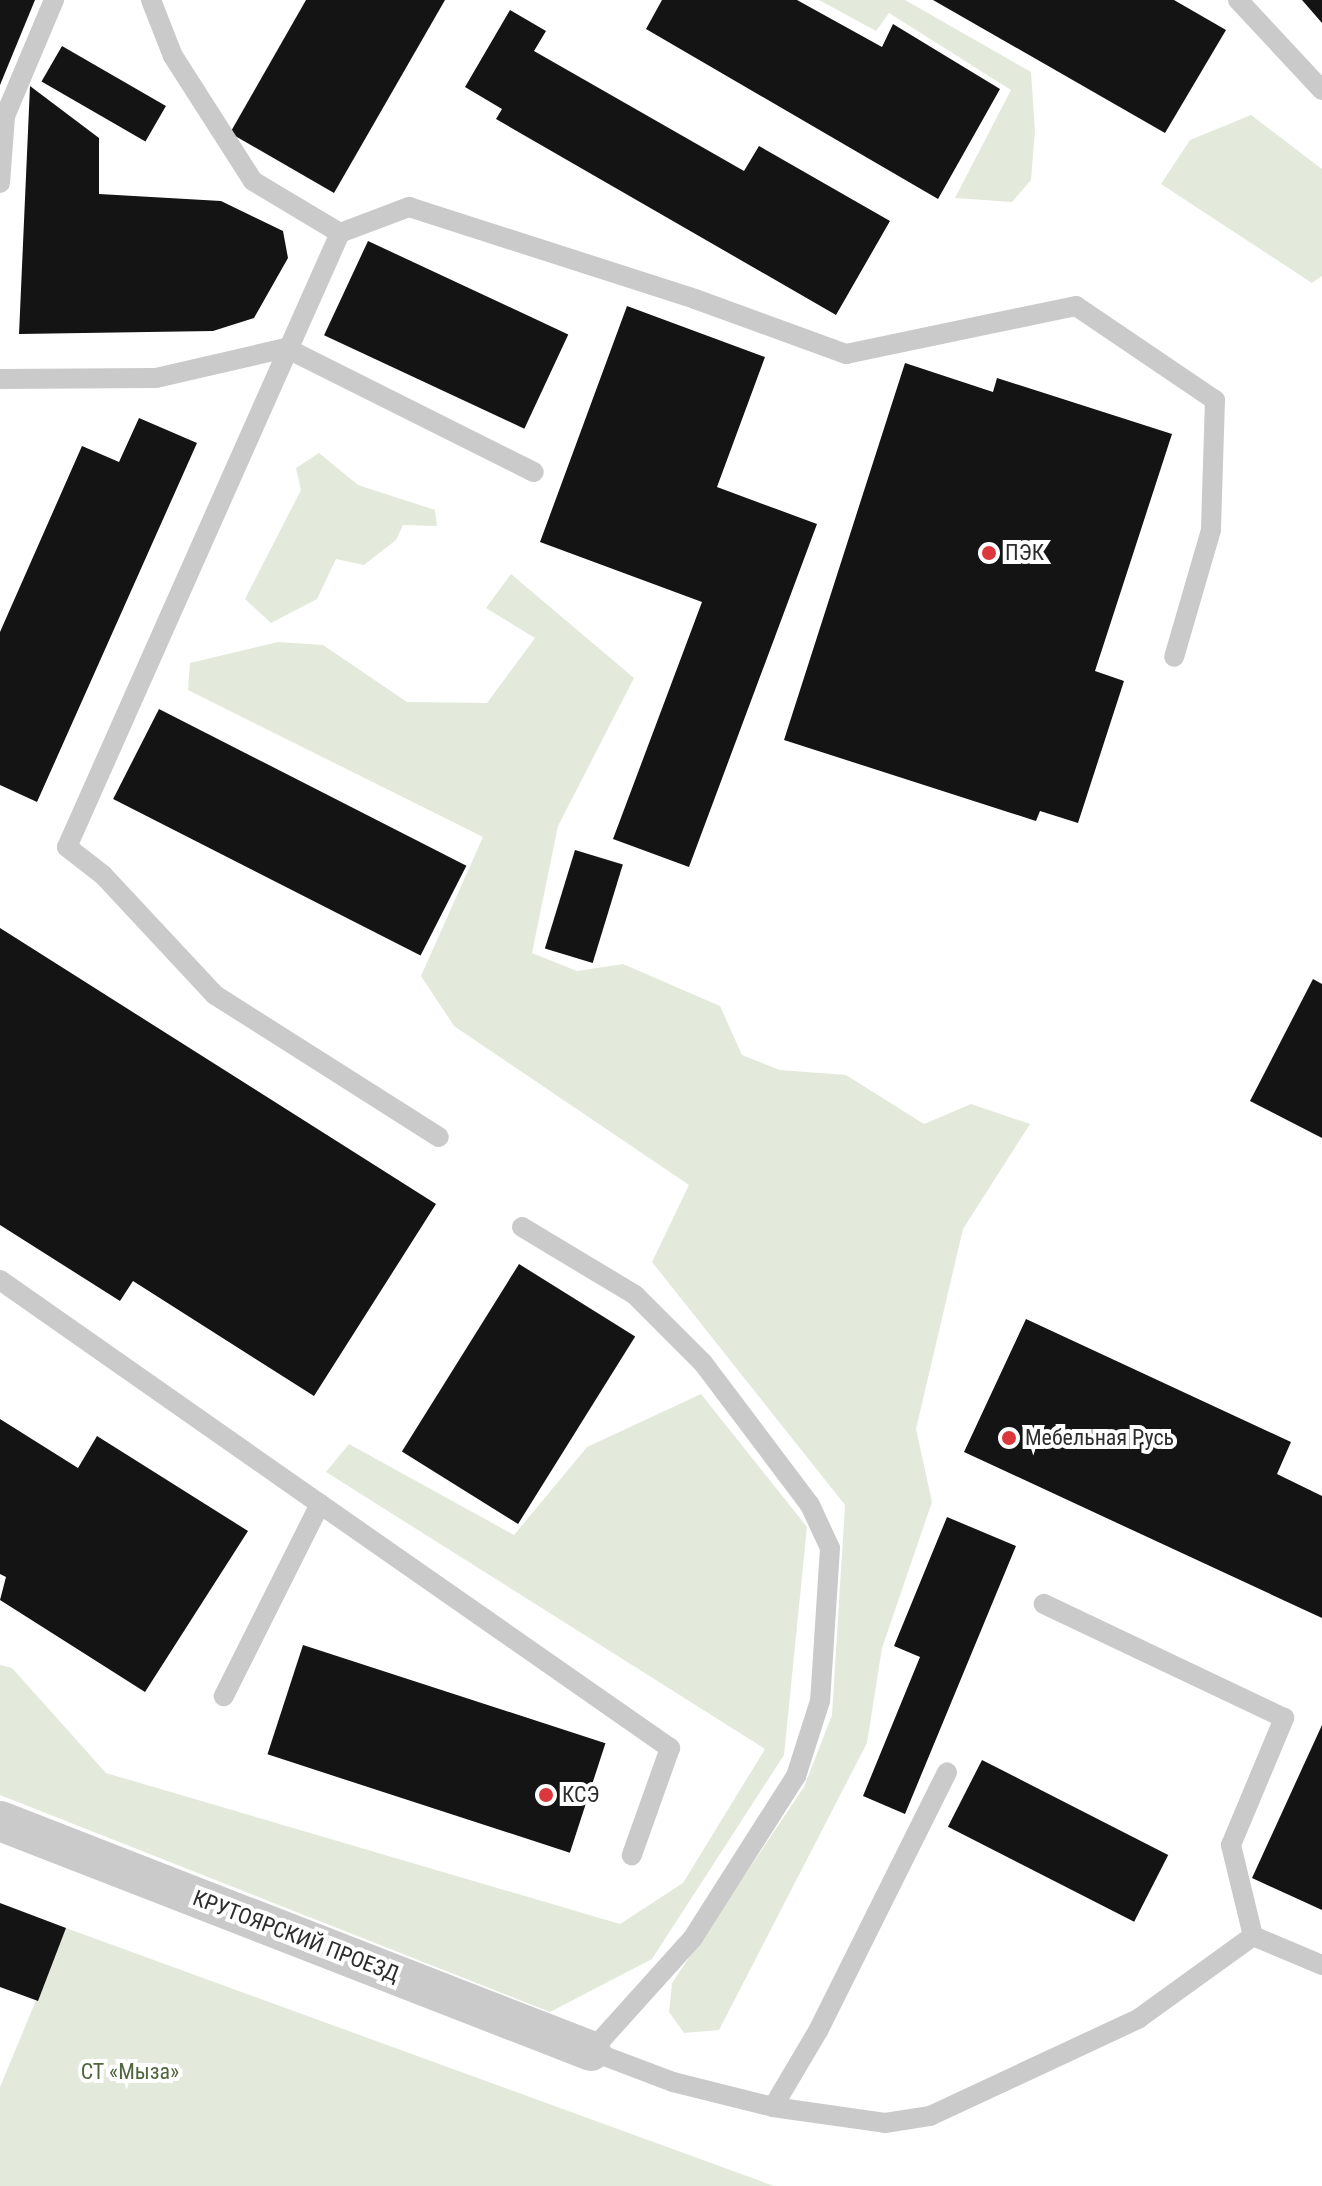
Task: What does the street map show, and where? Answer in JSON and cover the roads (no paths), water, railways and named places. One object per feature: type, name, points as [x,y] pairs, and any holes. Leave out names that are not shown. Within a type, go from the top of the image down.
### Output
[{"type":"street","name":"КРУТОЯРСКИЙ ПРОЕЗД","points":[[0,1821],[591,2051]]},
{"type":"lane","points":[[0,183],[5,116],[54,0]]},
{"type":"lane","points":[[151,0],[173,56],[253,181],[340,233]]},
{"type":"lane","points":[[1238,0],[1322,90]]},
{"type":"lane","points":[[439,1137],[215,995],[103,875],[67,847],[286,348],[340,233],[409,207],[695,299],[846,354],[1076,306],[1215,400],[1211,530],[1174,657]]},
{"type":"lane","points":[[0,379],[156,378],[286,348],[534,472]]},
{"type":"lane","points":[[522,1227],[635,1295],[703,1363],[810,1505],[830,1548],[820,1701],[796,1776],[692,1939],[591,2051],[673,2082],[773,2107],[885,2123],[930,2116],[1138,2019],[1253,1936]]},
{"type":"lane","points":[[0,1280],[670,1748],[632,1855]]},
{"type":"lane","points":[[224,1696],[320,1504]]},
{"type":"lane","points":[[1044,1604],[1284,1718],[1231,1845],[1253,1936]]},
{"type":"lane","points":[[773,2107],[818,2031],[947,1772]]},
{"type":"lane","points":[[1253,1936],[1322,1965]]},
{"type":"place","name":"ПЭК","points":[[989,553]]},
{"type":"place","name":"Мебельная Русь","points":[[1009,1438]]},
{"type":"place","name":"КСЭ","points":[[546,1795]]},
{"type":"park label","name":"СТ «Мыза»","points":[[130,2072]]}]
